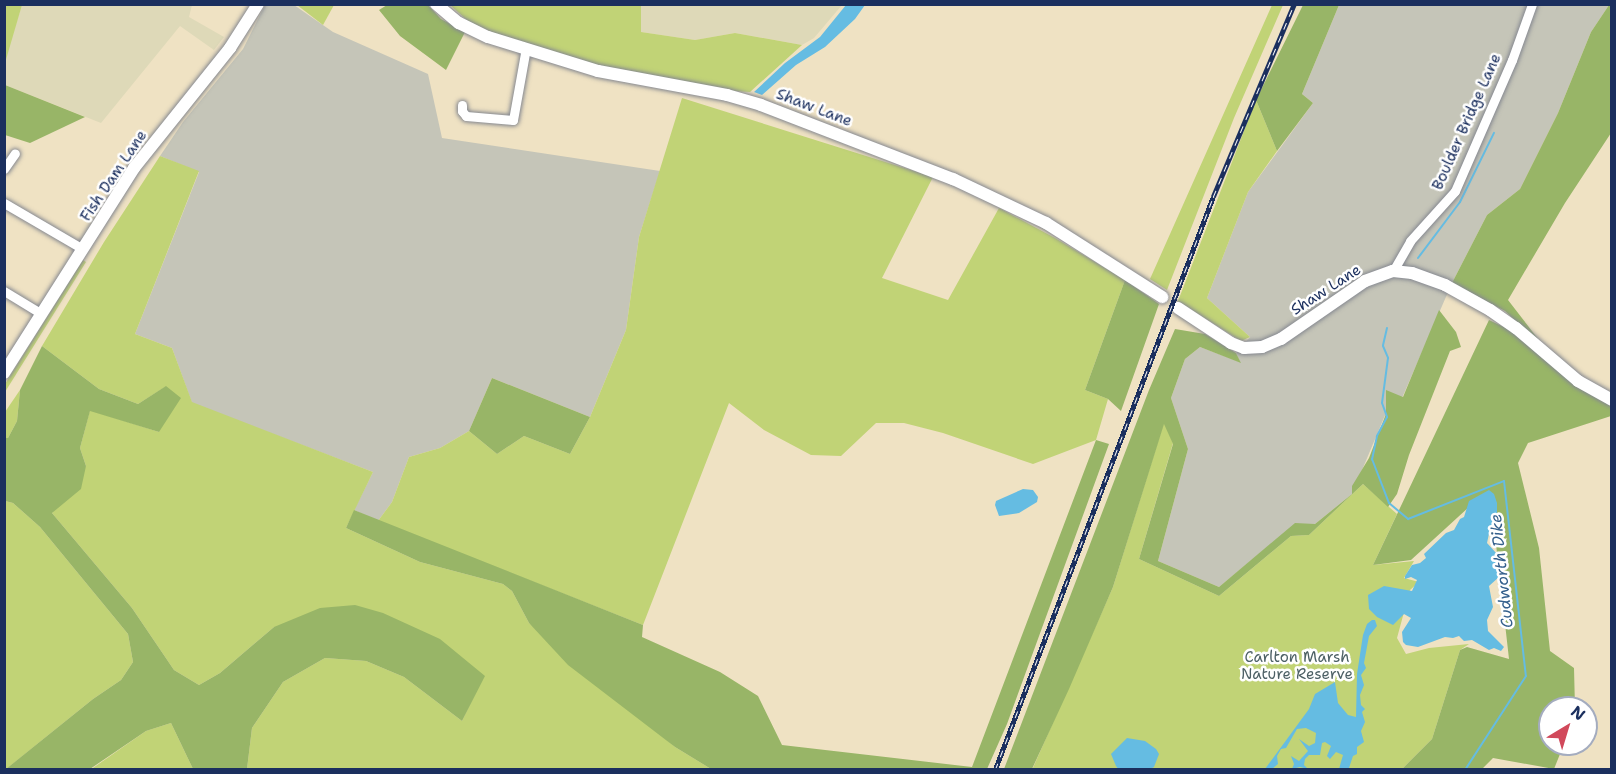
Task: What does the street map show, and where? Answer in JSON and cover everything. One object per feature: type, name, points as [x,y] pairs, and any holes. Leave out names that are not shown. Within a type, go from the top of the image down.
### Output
[{"type":"street","name":"Fish Dam Lane","points":[[4,373],[134,168],[230,48],[258,4]]},
{"type":"street","name":"Shaw Lane","points":[[436,4],[471,30],[598,72],[727,95],[815,124],[953,179],[1046,224],[1162,297]]},
{"type":"street","name":"Boulder Bridge Lane","points":[[1393,271],[1410,241],[1455,191],[1512,60],[1532,4]]},
{"type":"street","points":[[462,105],[462,111],[466,116],[513,120],[526,48]]},
{"type":"street","points":[[4,169],[15,153]]},
{"type":"street","points":[[4,203],[83,249]]},
{"type":"street","points":[[1393,271],[1412,273],[1445,285],[1487,308],[1516,328],[1578,381],[1611,399]]},
{"type":"street","name":"Shaw Lane","points":[[1178,308],[1244,348],[1262,346],[1281,339],[1365,281],[1393,271]]},
{"type":"street","points":[[4,291],[42,314]]},
{"type":"shaded area","points":[[22,5],[192,5],[189,17],[224,37],[214,50],[180,26],[101,123],[5,85],[4,63]]},
{"type":"shaded area","points":[[265,5],[294,5],[333,32],[428,74],[442,138],[660,171],[639,237],[626,330],[590,417],[492,378],[469,431],[440,448],[409,457],[392,502],[378,521],[354,510],[373,472],[192,403],[172,348],[135,334],[199,172],[160,156],[183,122],[243,49]]},
{"type":"shaded area","points":[[641,5],[842,5],[814,38],[802,45],[735,33],[695,40],[641,32]]},
{"type":"shaded area","points":[[1339,5],[1609,5],[1591,32],[1558,113],[1520,189],[1487,215],[1452,283],[1402,398],[1386,391],[1386,413],[1352,494],[1315,524],[1295,524],[1219,587],[1158,561],[1188,449],[1171,398],[1185,359],[1200,347],[1240,362],[1236,353],[1250,337],[1207,298],[1248,192],[1313,103],[1302,94]]},
{"type":"green space","points":[[449,4],[641,5],[641,32],[695,40],[735,33],[802,45],[750,92],[733,91],[581,64],[507,39],[469,22]]},
{"type":"green space","points":[[4,5],[22,5],[5,63]]},
{"type":"green space","points":[[297,5],[334,5],[323,25]]},
{"type":"green space","points":[[387,5],[428,5],[441,19],[465,32],[446,70],[400,36],[379,10]]},
{"type":"green space","points":[[1272,5],[1283,5],[1234,118],[1167,290],[1150,279]]},
{"type":"green space","points":[[1303,5],[1339,5],[1302,94],[1313,103],[1277,151],[1256,100]]},
{"type":"green space","points":[[1611,5],[1611,133],[1565,203],[1508,300],[1545,348],[1505,311],[1452,283],[1487,215],[1520,189],[1558,113],[1591,32]]},
{"type":"green space","points":[[5,85],[85,117],[30,143],[5,135]]},
{"type":"green space","points":[[682,98],[933,177],[882,278],[948,300],[999,208],[1125,280],[1085,390],[1108,399],[1096,440],[1033,464],[943,433],[904,423],[876,423],[841,456],[811,455],[764,430],[729,403],[643,625],[378,521],[392,502],[409,457],[440,448],[469,431],[497,454],[524,436],[570,454],[590,417],[626,330],[639,237]]},
{"type":"green space","points":[[1256,100],[1277,151],[1248,192],[1207,298],[1250,337],[1241,341],[1178,301]]},
{"type":"green space","points":[[160,156],[199,171],[135,334],[172,348],[192,402],[373,472],[346,528],[420,562],[503,584],[512,591],[529,623],[675,747],[711,769],[247,769],[252,728],[283,682],[325,658],[366,661],[404,677],[462,721],[484,676],[274,627],[220,673],[199,685],[174,670],[132,608],[52,513],[86,466],[80,448],[90,410],[159,432],[165,387],[138,404],[99,389],[42,346],[104,242]]},
{"type":"green space","points":[[83,260],[86,262],[5,392],[5,384]]},
{"type":"green space","points":[[1125,280],[1159,304],[1121,411],[1108,399],[1085,390]]},
{"type":"green space","points":[[1439,310],[1456,332],[1461,347],[1450,351],[1409,455],[1397,494],[1388,507],[1363,484],[1309,535],[1291,536],[1219,596],[1139,559],[1173,444],[1164,424],[1113,587],[1032,769],[1004,769],[1149,390],[1175,329],[1205,334],[1236,353],[1241,363],[1200,347],[1185,359],[1171,398],[1188,449],[1158,561],[1219,587],[1295,523],[1315,524],[1352,494],[1352,486],[1369,458],[1386,414],[1386,390],[1403,397]]},
{"type":"green space","points":[[1489,320],[1512,331],[1611,405],[1611,416],[1528,443],[1518,463],[1539,548],[1550,651],[1574,668],[1575,696],[1538,696],[1538,756],[1559,756],[1554,769],[1493,758],[1482,769],[1402,769],[1432,739],[1460,650],[1467,647],[1509,659],[1491,500],[1469,507],[1411,560],[1373,565]]},
{"type":"green space","points":[[42,346],[99,389],[138,404],[166,386],[181,398],[159,432],[90,411],[80,448],[86,466],[81,489],[52,513],[132,608],[174,670],[199,685],[220,673],[274,627],[320,608],[355,605],[383,613],[440,639],[485,676],[462,721],[404,677],[366,661],[325,658],[283,682],[252,728],[247,769],[193,769],[171,723],[146,731],[90,769],[6,769],[93,699],[121,680],[133,662],[128,634],[40,527],[13,503],[5,501],[5,438],[8,438],[17,421],[20,390]]},
{"type":"green space","points":[[492,378],[590,417],[570,454],[524,436],[497,454],[469,431]]},
{"type":"green space","points":[[20,390],[17,421],[8,438],[5,438],[5,412]]},
{"type":"green space","name":"Carlton Marsh Nature Reserve","points":[[1164,422],[1173,443],[1139,559],[1219,596],[1291,536],[1309,535],[1363,484],[1397,514],[1373,565],[1414,561],[1404,578],[1419,582],[1410,590],[1397,638],[1406,654],[1429,648],[1469,644],[1460,650],[1432,739],[1402,769],[1032,770],[1113,587]]},
{"type":"green space","points":[[1096,440],[1109,444],[1007,724],[987,769],[711,769],[675,747],[568,665],[529,623],[512,591],[503,584],[420,562],[346,528],[354,510],[643,625],[642,637],[720,672],[758,696],[782,745],[972,767]]},
{"type":"green space","points":[[5,501],[13,503],[40,527],[128,634],[133,662],[121,680],[93,699],[5,770]]},
{"type":"green space","points":[[171,723],[193,769],[90,770],[146,731]]},
{"type":"water","points":[[846,5],[865,5],[855,19],[825,47],[796,65],[762,95],[754,92],[785,63],[820,37]]},
{"type":"water","points":[[1023,489],[1033,490],[1038,497],[1037,502],[1019,513],[999,516],[996,501]]},
{"type":"water","points":[[1489,490],[1494,494],[1497,503],[1497,519],[1490,529],[1487,543],[1497,554],[1499,577],[1489,586],[1493,607],[1487,620],[1488,631],[1504,647],[1501,651],[1494,648],[1489,650],[1472,640],[1464,641],[1459,636],[1445,637],[1418,647],[1406,645],[1403,642],[1402,632],[1411,618],[1404,614],[1393,625],[1377,617],[1369,609],[1368,595],[1384,586],[1412,591],[1417,580],[1411,577],[1405,579],[1405,576],[1412,565],[1426,558],[1424,554],[1446,533],[1454,530],[1460,519],[1464,517],[1469,501]]},
{"type":"water","points":[[1375,620],[1377,626],[1369,636],[1364,663],[1366,668],[1361,675],[1364,685],[1360,695],[1361,705],[1365,709],[1362,712],[1365,722],[1361,731],[1364,742],[1357,747],[1357,754],[1353,756],[1349,768],[1339,769],[1343,755],[1336,752],[1330,759],[1327,756],[1331,746],[1325,742],[1322,743],[1320,755],[1309,755],[1305,759],[1304,765],[1308,769],[1300,767],[1292,769],[1294,764],[1291,756],[1299,761],[1308,751],[1299,739],[1309,746],[1315,743],[1316,733],[1306,728],[1297,729],[1286,748],[1281,749],[1277,756],[1278,764],[1272,769],[1265,769],[1309,709],[1315,694],[1335,682],[1338,703],[1348,715],[1356,717],[1357,674],[1363,635],[1367,624]]},
{"type":"water","points":[[1127,738],[1145,741],[1156,749],[1159,754],[1154,767],[1119,770],[1111,754]]},
{"type":"waterway","points":[[1418,258],[1460,202],[1494,133]]},
{"type":"waterway","name":"Cudworth Dike","points":[[1387,328],[1383,346],[1388,358],[1382,403],[1387,417],[1377,436],[1372,459],[1389,503],[1408,519],[1504,481],[1526,676],[1465,770]]},
{"type":"railway","points":[[995,770],[1213,197],[1294,4]]}]
